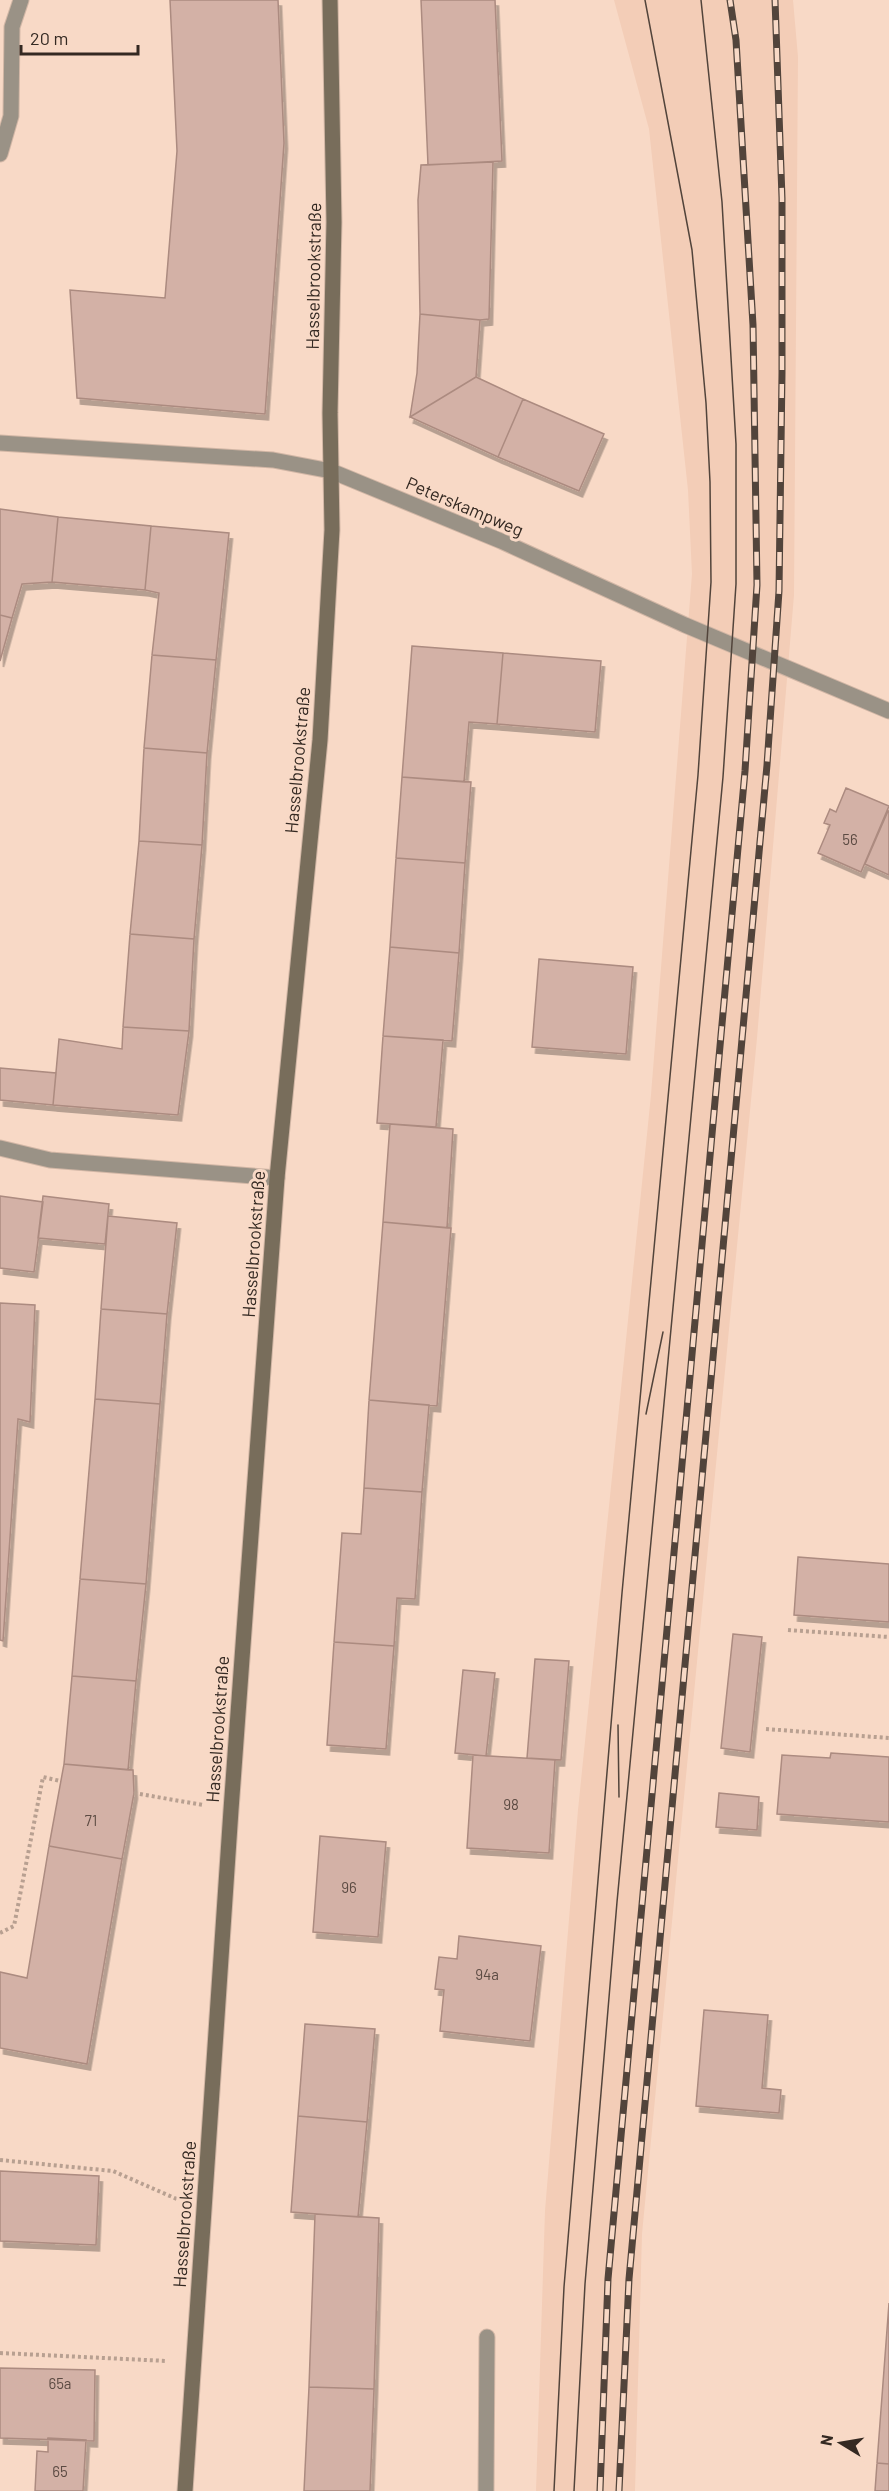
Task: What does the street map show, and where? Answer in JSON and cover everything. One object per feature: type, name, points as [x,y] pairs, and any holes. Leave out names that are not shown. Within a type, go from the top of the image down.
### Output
[{"type":"street","points":[[0,154],[11,116],[12,27],[21,0]]},
{"type":"street","name":"Hasselbrookstraße","points":[[185,2491],[277,1178],[320,740],[332,530],[330,413],[334,222],[330,0]]},
{"type":"street","name":"Peterskampweg","points":[[0,443],[273,460],[331,471],[501,542],[685,626],[889,711]]},
{"type":"street","points":[[0,1148],[50,1160],[277,1178]]},
{"type":"street","points":[[486,2491],[487,2337]]},
{"type":"path","points":[[788,1630],[889,1637]]},
{"type":"path","points":[[765,1729],[889,1738]]},
{"type":"path","points":[[0,1933],[14,1926],[43,1777],[60,1781]]},
{"type":"path","points":[[134,1793],[231,1810]]},
{"type":"path","points":[[0,2160],[113,2171],[204,2211]]},
{"type":"path","points":[[0,2353],[194,2363]]},
{"type":"shaded area","points":[[614,0],[793,0],[798,57],[794,595],[757,1038],[642,2234],[635,2491],[536,2491],[545,2211],[578,1810],[651,1095],[692,574],[688,490],[649,129]]},
{"type":"building","points":[[170,0],[278,0],[284,143],[265,414],[77,398],[70,290],[165,298],[177,151]]},
{"type":"building","points":[[421,0],[495,0],[502,161],[428,165]]},
{"type":"building","points":[[493,162],[489,319],[420,314],[418,200],[421,165]]},
{"type":"building","points":[[420,314],[480,320],[476,377],[410,417],[417,373]]},
{"type":"building","points":[[476,377],[523,399],[498,457],[410,417]]},
{"type":"building","points":[[523,399],[604,434],[579,491],[498,457]]},
{"type":"building","points":[[0,509],[58,517],[52,582],[22,584],[12,618],[0,615]]},
{"type":"building","points":[[58,517],[151,526],[145,590],[52,582]]},
{"type":"building","points":[[151,526],[229,533],[216,660],[152,655],[159,593],[145,590]]},
{"type":"building","points":[[0,615],[12,618],[0,661]]},
{"type":"building","points":[[412,646],[503,653],[497,724],[469,722],[464,782],[402,777]]},
{"type":"building","points":[[503,653],[601,661],[595,732],[497,724]]},
{"type":"building","points":[[152,655],[216,660],[207,753],[144,748]]},
{"type":"building","points":[[144,748],[207,753],[202,845],[139,841]]},
{"type":"building","points":[[402,777],[471,782],[465,863],[396,858]]},
{"type":"building","points":[[846,788],[889,806],[861,872],[818,853],[830,825],[824,823],[830,809],[836,812]]},
{"type":"building","points":[[889,811],[889,875],[865,864]]},
{"type":"building","points":[[139,841],[202,845],[194,939],[130,934]]},
{"type":"building","points":[[396,858],[465,863],[459,953],[390,947]]},
{"type":"building","points":[[130,934],[194,939],[189,1031],[123,1027]]},
{"type":"building","points":[[390,947],[459,953],[452,1041],[383,1036]]},
{"type":"building","points":[[539,959],[633,967],[626,1054],[532,1047]]},
{"type":"building","points":[[123,1027],[189,1031],[178,1115],[53,1105],[59,1039],[122,1049]]},
{"type":"building","points":[[383,1036],[443,1040],[436,1127],[377,1123]]},
{"type":"building","points":[[0,1068],[56,1073],[53,1105],[0,1100]]},
{"type":"building","points":[[390,1124],[453,1129],[447,1228],[383,1222]]},
{"type":"building","points":[[0,1196],[43,1202],[34,1272],[0,1268]]},
{"type":"building","points":[[43,1196],[109,1204],[105,1244],[38,1238]]},
{"type":"building","points":[[108,1216],[177,1223],[167,1314],[101,1309]]},
{"type":"building","points":[[383,1222],[451,1228],[437,1406],[369,1400]]},
{"type":"building","points":[[0,1303],[35,1305],[30,1422],[18,1419],[3,1641],[0,1640]]},
{"type":"building","points":[[101,1309],[167,1314],[160,1404],[95,1399]]},
{"type":"building","points":[[95,1399],[160,1404],[146,1584],[80,1579]]},
{"type":"building","points":[[369,1400],[429,1405],[422,1492],[364,1488]]},
{"type":"building","points":[[364,1488],[422,1492],[415,1599],[397,1598],[394,1646],[334,1642],[342,1533],[361,1534]]},
{"type":"building","points":[[798,1557],[889,1564],[889,1622],[794,1615]]},
{"type":"building","points":[[80,1579],[146,1584],[136,1681],[72,1676]]},
{"type":"building","points":[[733,1634],[762,1637],[750,1752],[721,1748]]},
{"type":"building","points":[[334,1642],[394,1646],[386,1749],[327,1745]]},
{"type":"building","points":[[535,1659],[569,1661],[561,1760],[527,1758]]},
{"type":"building","points":[[463,1670],[495,1673],[486,1756],[455,1753]]},
{"type":"building","points":[[72,1676],[136,1681],[128,1770],[64,1764]]},
{"type":"building","points":[[831,1753],[889,1757],[889,1822],[777,1814],[782,1755],[830,1758]]},
{"type":"building","points":[[473,1755],[555,1760],[549,1853],[467,1848]]},
{"type":"building","points":[[64,1764],[133,1770],[134,1793],[122,1859],[49,1846]]},
{"type":"building","points":[[719,1793],[759,1797],[757,1830],[716,1827]]},
{"type":"building","points":[[320,1836],[386,1842],[378,1937],[313,1932]]},
{"type":"building","points":[[49,1846],[122,1859],[87,2064],[0,2048],[0,1972],[27,1978]]},
{"type":"building","points":[[459,1936],[541,1946],[530,2041],[440,2031],[444,1990],[435,1989],[439,1957],[457,1959]]},
{"type":"building","points":[[704,2010],[768,2015],[762,2088],[781,2090],[779,2113],[696,2106]]},
{"type":"building","points":[[305,2024],[375,2029],[367,2122],[298,2116]]},
{"type":"building","points":[[298,2116],[367,2122],[358,2217],[291,2212]]},
{"type":"building","points":[[0,2171],[99,2176],[96,2245],[0,2241]]},
{"type":"building","points":[[315,2214],[379,2218],[374,2389],[309,2387]]},
{"type":"building","points":[[889,2303],[889,2464],[877,2463]]},
{"type":"building","points":[[0,2368],[95,2370],[94,2441],[0,2438]]},
{"type":"building","points":[[309,2387],[374,2389],[370,2491],[304,2491]]},
{"type":"building","points":[[48,2438],[86,2440],[83,2491],[35,2491],[37,2451],[48,2452]]},
{"type":"building","points":[[877,2463],[889,2464],[889,2491],[875,2491]]},
{"type":"tram line","points":[[554,2491],[564,2287],[622,1593],[698,775],[711,582],[706,403],[692,250],[645,0]]},
{"type":"tram line","points":[[574,2491],[585,2284],[617,1902],[723,777],[736,584],[736,444],[722,202],[701,0]]},
{"type":"tram line","points":[[646,1414],[663,1332]]},
{"type":"tram line","points":[[618,1725],[619,1797]]},
{"type":"railway","points":[[600,2491],[608,2279],[745,771],[757,585],[753,325],[736,40],[730,0]]},
{"type":"railway","points":[[619,2491],[629,2279],[767,765],[779,591],[782,198],[775,0]]}]
